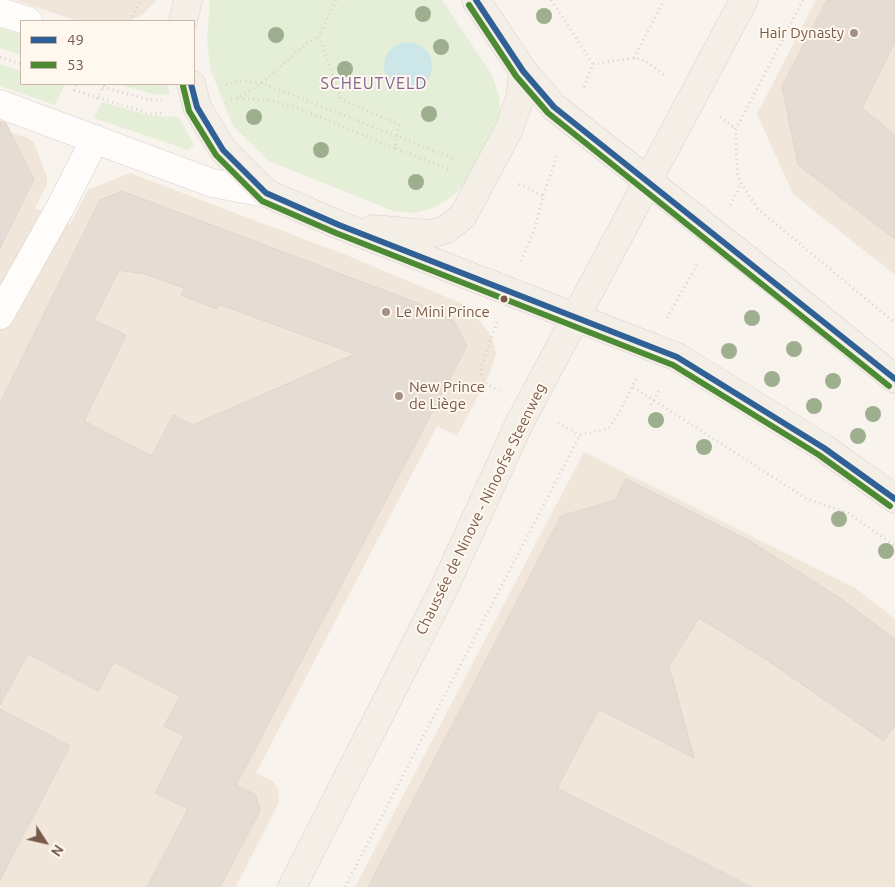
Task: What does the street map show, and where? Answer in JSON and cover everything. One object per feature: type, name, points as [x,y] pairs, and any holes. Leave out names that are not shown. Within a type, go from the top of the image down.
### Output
[{"type":"main road","points":[[476,0],[523,70],[554,107],[895,379]]},
{"type":"main road","name":"Chaussée de Ninove - Ninoofse Steenweg","points":[[292,887],[444,588],[519,424],[744,0]]},
{"type":"main road","points":[[339,225],[429,234],[445,230],[463,216],[509,129],[520,98],[523,70]]},
{"type":"main road","points":[[192,89],[223,150],[266,193],[339,225],[677,357],[824,448],[895,499]]},
{"type":"street","points":[[0,12],[25,20]]},
{"type":"street","points":[[0,104],[212,183],[266,193]]},
{"type":"street","points":[[0,314],[61,206],[95,139]]},
{"type":"path","points":[[131,20],[141,0]]},
{"type":"path","points":[[238,98],[262,83],[306,44],[319,36],[336,0]]},
{"type":"path","points":[[551,0],[593,64],[634,58],[664,0]]},
{"type":"path","points":[[804,0],[736,129],[737,172],[742,184],[758,209],[895,323]]},
{"type":"path","points":[[319,36],[341,100],[399,124],[395,148]]},
{"type":"path","points":[[0,57],[20,64]]},
{"type":"path","points":[[104,85],[103,87],[150,100],[171,100],[192,89],[240,81],[262,83],[487,171],[543,196]]},
{"type":"path","points":[[74,90],[152,114],[172,113]]},
{"type":"path","points":[[223,101],[238,98],[273,101],[298,108],[455,174]]},
{"type":"path","points":[[651,347],[742,184]]},
{"type":"path","points":[[633,387],[807,499],[848,513],[895,546]]},
{"type":"path","points":[[651,405],[660,389]]},
{"type":"path","points":[[345,887],[580,435]]},
{"type":"shaded area","points":[[15,0],[157,0],[144,13],[133,20],[74,20]]},
{"type":"shaded area","points":[[816,0],[895,0],[895,275],[793,194],[757,114]]},
{"type":"shaded area","points":[[0,129],[28,138],[34,143],[47,177],[47,185],[35,208],[70,224],[88,190],[130,173],[346,255],[456,301],[470,308],[492,337],[496,354],[488,377],[457,436],[437,426],[256,773],[272,781],[278,788],[279,802],[236,887],[0,887]]},
{"type":"shaded area","points":[[584,452],[857,589],[895,619],[895,887],[355,887]]},
{"type":"green space","points":[[210,0],[442,0],[492,75],[499,96],[500,117],[467,181],[454,195],[434,208],[414,213],[393,211],[269,161],[233,126],[211,71],[207,40]]},
{"type":"green space","points":[[0,28],[20,35],[20,55],[0,48]]},
{"type":"green space","points":[[0,64],[20,71],[20,85],[64,86],[55,105],[0,86]]},
{"type":"green space","points":[[121,85],[167,85],[170,94],[156,95]]},
{"type":"green space","points":[[102,102],[152,116],[179,117],[194,145],[188,150],[94,118]]},
{"type":"water","points":[[403,42],[413,42],[425,49],[432,61],[432,71],[425,83],[413,90],[403,90],[395,86],[388,79],[384,71],[384,61],[388,53],[395,46]]},
{"type":"building","points":[[827,0],[895,0],[895,42],[862,108],[895,135],[895,239],[798,165],[782,86]]},
{"type":"building","points":[[0,121],[6,123],[34,179],[0,248]]},
{"type":"building","points":[[122,191],[410,300],[452,318],[467,346],[236,785],[256,795],[260,811],[220,887],[147,887],[188,809],[155,793],[184,736],[164,726],[180,696],[114,662],[98,691],[28,654],[0,705],[0,403],[100,200]],"holes":[[[119,270],[144,274],[184,288],[181,295],[216,309],[218,304],[355,354],[193,425],[173,415],[152,456],[84,421],[126,335],[94,320]]]},
{"type":"building","points":[[626,479],[750,541],[840,598],[895,639],[895,725],[884,741],[767,660],[699,618],[669,666],[694,758],[599,709],[557,788],[752,887],[368,887],[561,516],[615,500]]},
{"type":"building","points":[[0,709],[70,746],[0,880]]},
{"type":"transit line","name":"49","points":[[476,0],[523,71],[554,107],[895,379]]},
{"type":"transit line","name":"53","points":[[469,5],[516,76],[548,113],[889,386]]},
{"type":"transit line","name":"49","points":[[191,85],[197,107],[223,150],[266,193],[339,225],[677,357],[824,448],[895,499]]},
{"type":"transit line","name":"53","points":[[183,86],[189,111],[216,155],[262,201],[336,233],[673,365],[819,455],[890,506]]},
{"type":"place","name":"Hair Dynasty","points":[[854,33]]},
{"type":"place","name":"Le Mini Prince","points":[[386,312]]},
{"type":"place","name":"New Prince de Liège","points":[[399,396]]},
{"type":"district","name":"SCHEUTVELD","points":[[374,84]]}]
